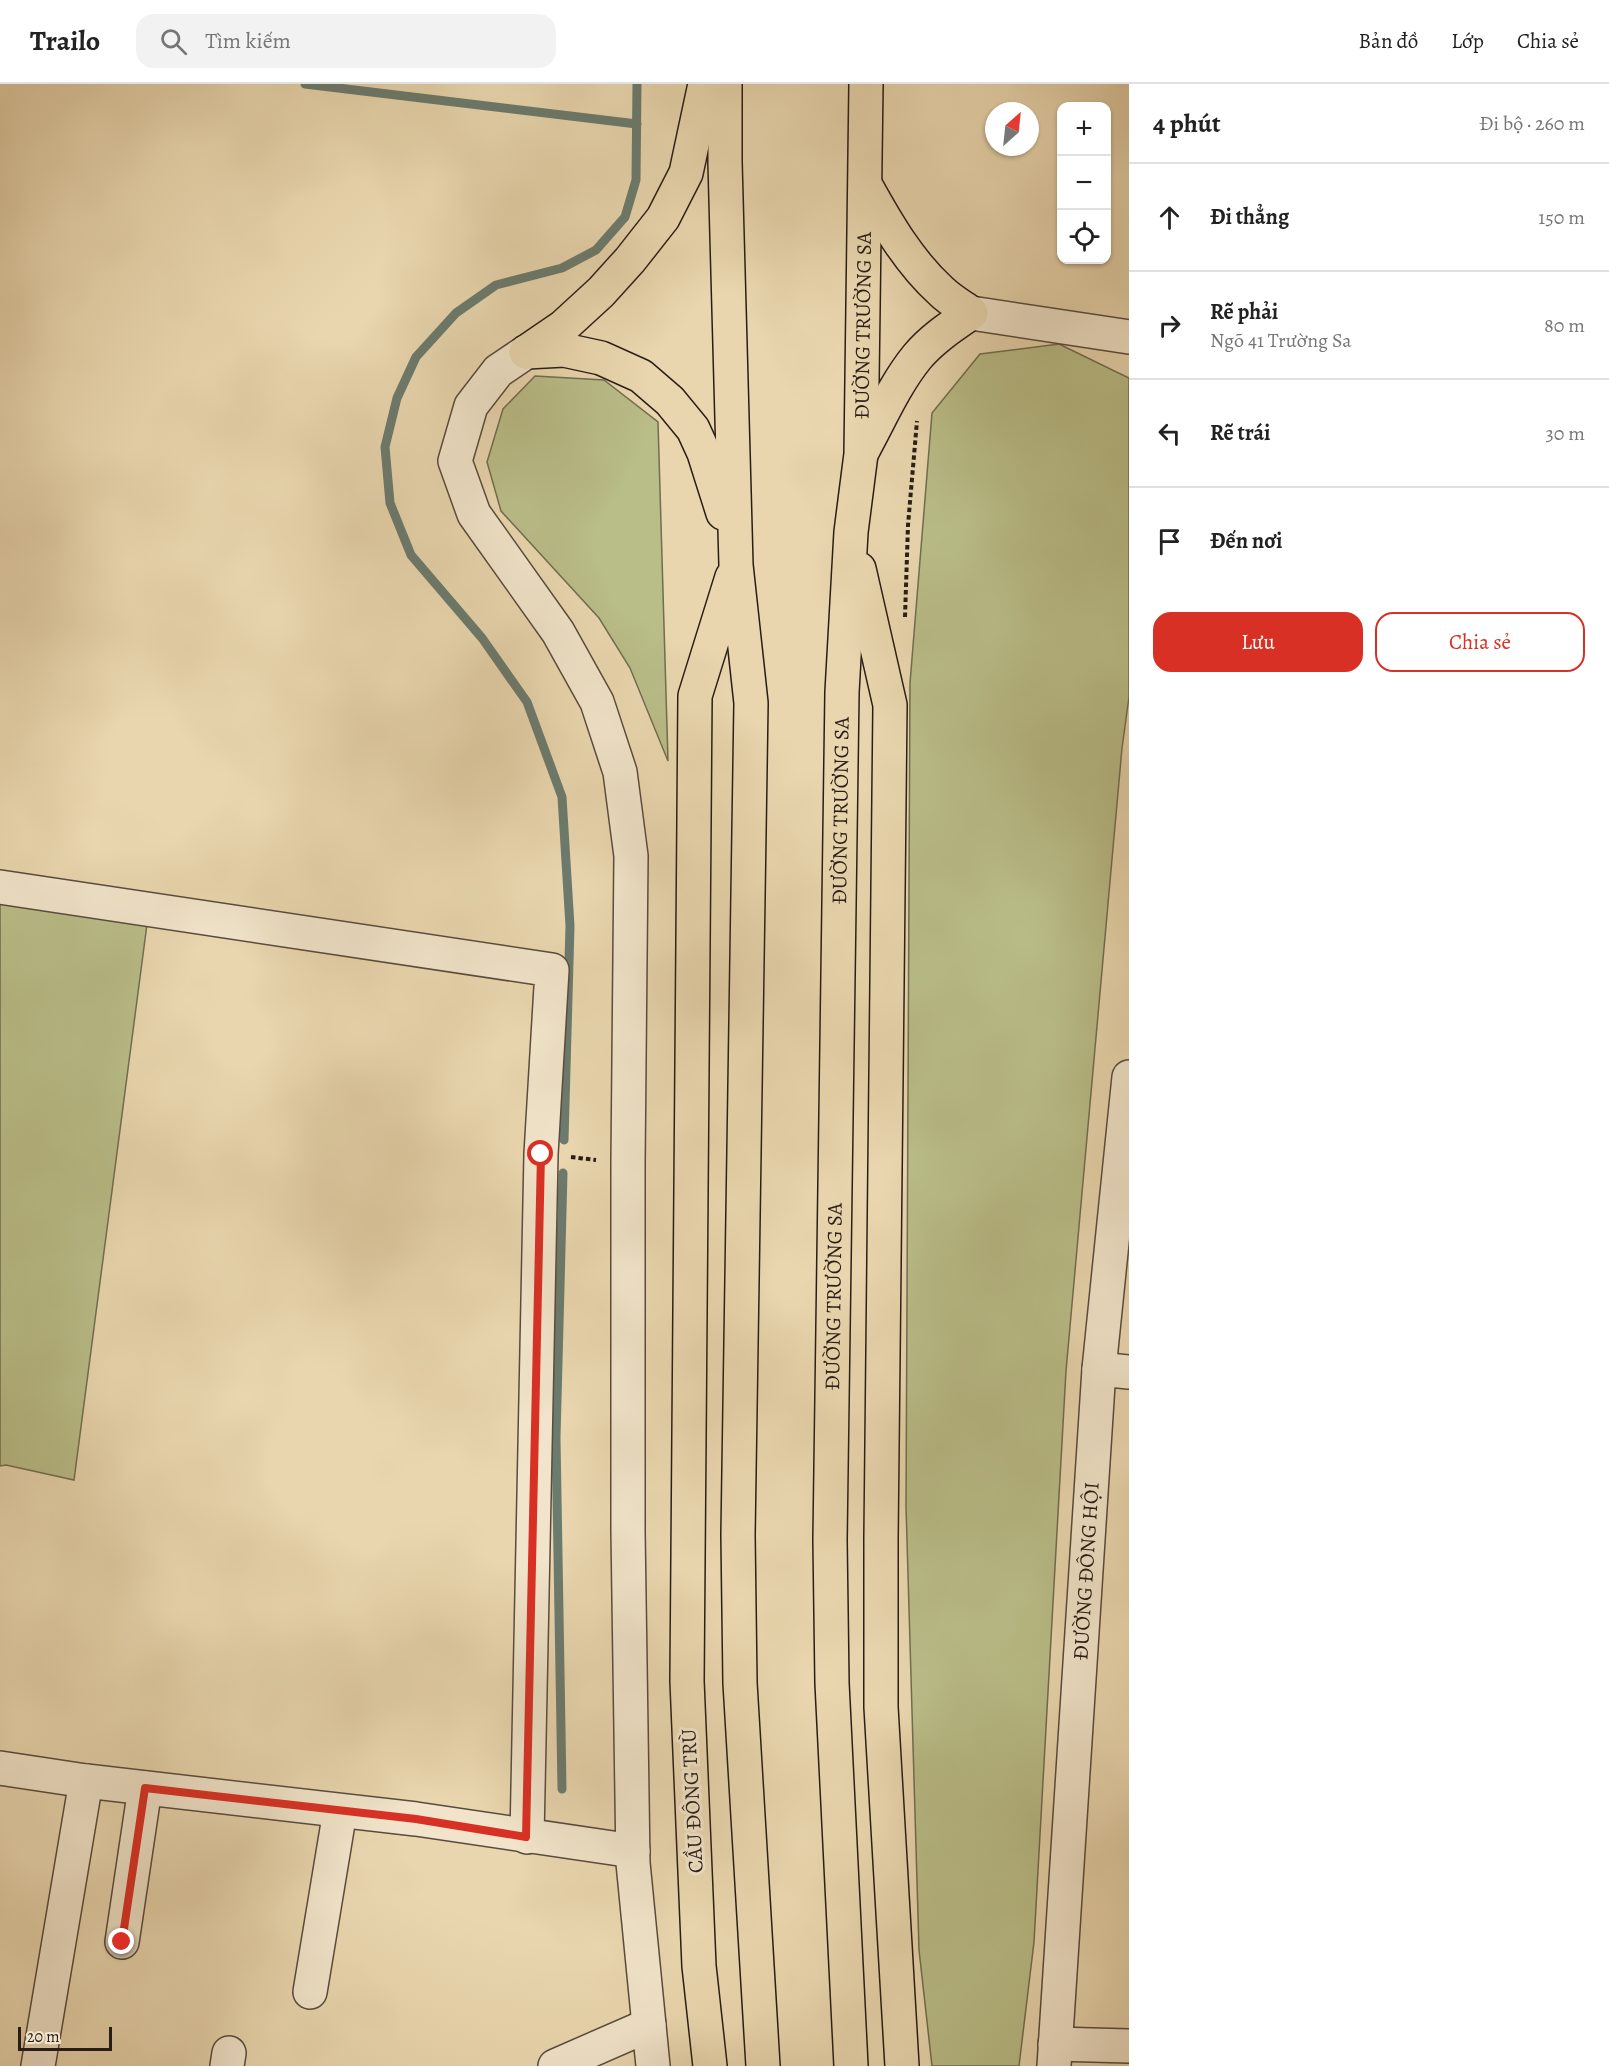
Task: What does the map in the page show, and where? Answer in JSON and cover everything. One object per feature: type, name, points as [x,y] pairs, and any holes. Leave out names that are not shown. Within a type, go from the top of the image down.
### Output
[{"type":"highway","points":[[526,352],[564,326],[601,292],[663,218],[686,173],[705,84]]},
{"type":"highway","points":[[725,84],[736,565],[751,703],[738,1535],[740,1683],[763,2066]]},
{"type":"highway","name":"ĐƯỜNG TRƯỜNG SA","points":[[851,2066],[832,1683],[830,1540],[841,704],[851,532],[861,454],[866,84]]},
{"type":"highway","points":[[861,454],[897,388],[917,357],[945,330],[971,313],[943,293],[920,270],[897,240],[866,185]]},
{"type":"highway","points":[[526,352],[564,350],[601,358],[641,376],[670,401],[693,429],[704,453],[718,494],[736,565]]},
{"type":"highway","points":[[851,532],[890,705],[881,1707],[902,2066]]},
{"type":"highway","name":"CẦU ĐÔNG TRÙ","points":[[710,2066],[699,1966],[687,1682],[695,696],[736,565]]},
{"type":"street","points":[[971,313],[1129,337]]},
{"type":"street","points":[[526,352],[498,371],[471,406],[456,461],[474,514],[558,632],[597,702],[620,772],[631,856],[628,1531],[633,1851],[653,2066]]},
{"type":"street","points":[[0,887],[552,970],[541,1154],[526,1837]]},
{"type":"street","name":"ĐƯỜNG ĐÔNG HỘI","points":[[1054,2055],[1114,1370],[1129,1077]]},
{"type":"street","points":[[0,1768],[86,1781],[416,1819],[633,1851]]},
{"type":"street","points":[[38,2066],[86,1781]]},
{"type":"street","points":[[122,1942],[145,1788]]},
{"type":"street","points":[[309,1992],[340,1810]]},
{"type":"street","points":[[555,2066],[649,2025]]},
{"type":"street","points":[[1054,2055],[1129,2046]]},
{"type":"path","points":[[541,1154],[628,1163]]},
{"type":"green space","points":[[1059,344],[1129,378],[1129,697],[1122,748],[1066,1371],[1034,1942],[1019,2066],[932,2066],[919,1950],[906,1506],[910,683],[932,413],[980,354]]},
{"type":"green space","points":[[535,376],[604,380],[658,422],[668,761],[630,668],[599,618],[501,511],[487,462],[503,409]]},
{"type":"green space","points":[[0,887],[149,909],[74,1480],[6,1465],[0,1466]]},
{"type":"waterway","points":[[305,84],[637,124]]},
{"type":"waterway","points":[[564,1140],[570,926],[562,797],[527,702],[482,638],[411,555],[390,503],[385,447],[397,398],[416,357],[456,313],[496,285],[562,268],[596,250],[625,217],[636,180],[637,84]]},
{"type":"waterway","points":[[562,1789],[556,1438],[563,1173]]},
{"type":"route","points":[[122,1942],[145,1788],[416,1819],[526,1837],[541,1154]]}]
